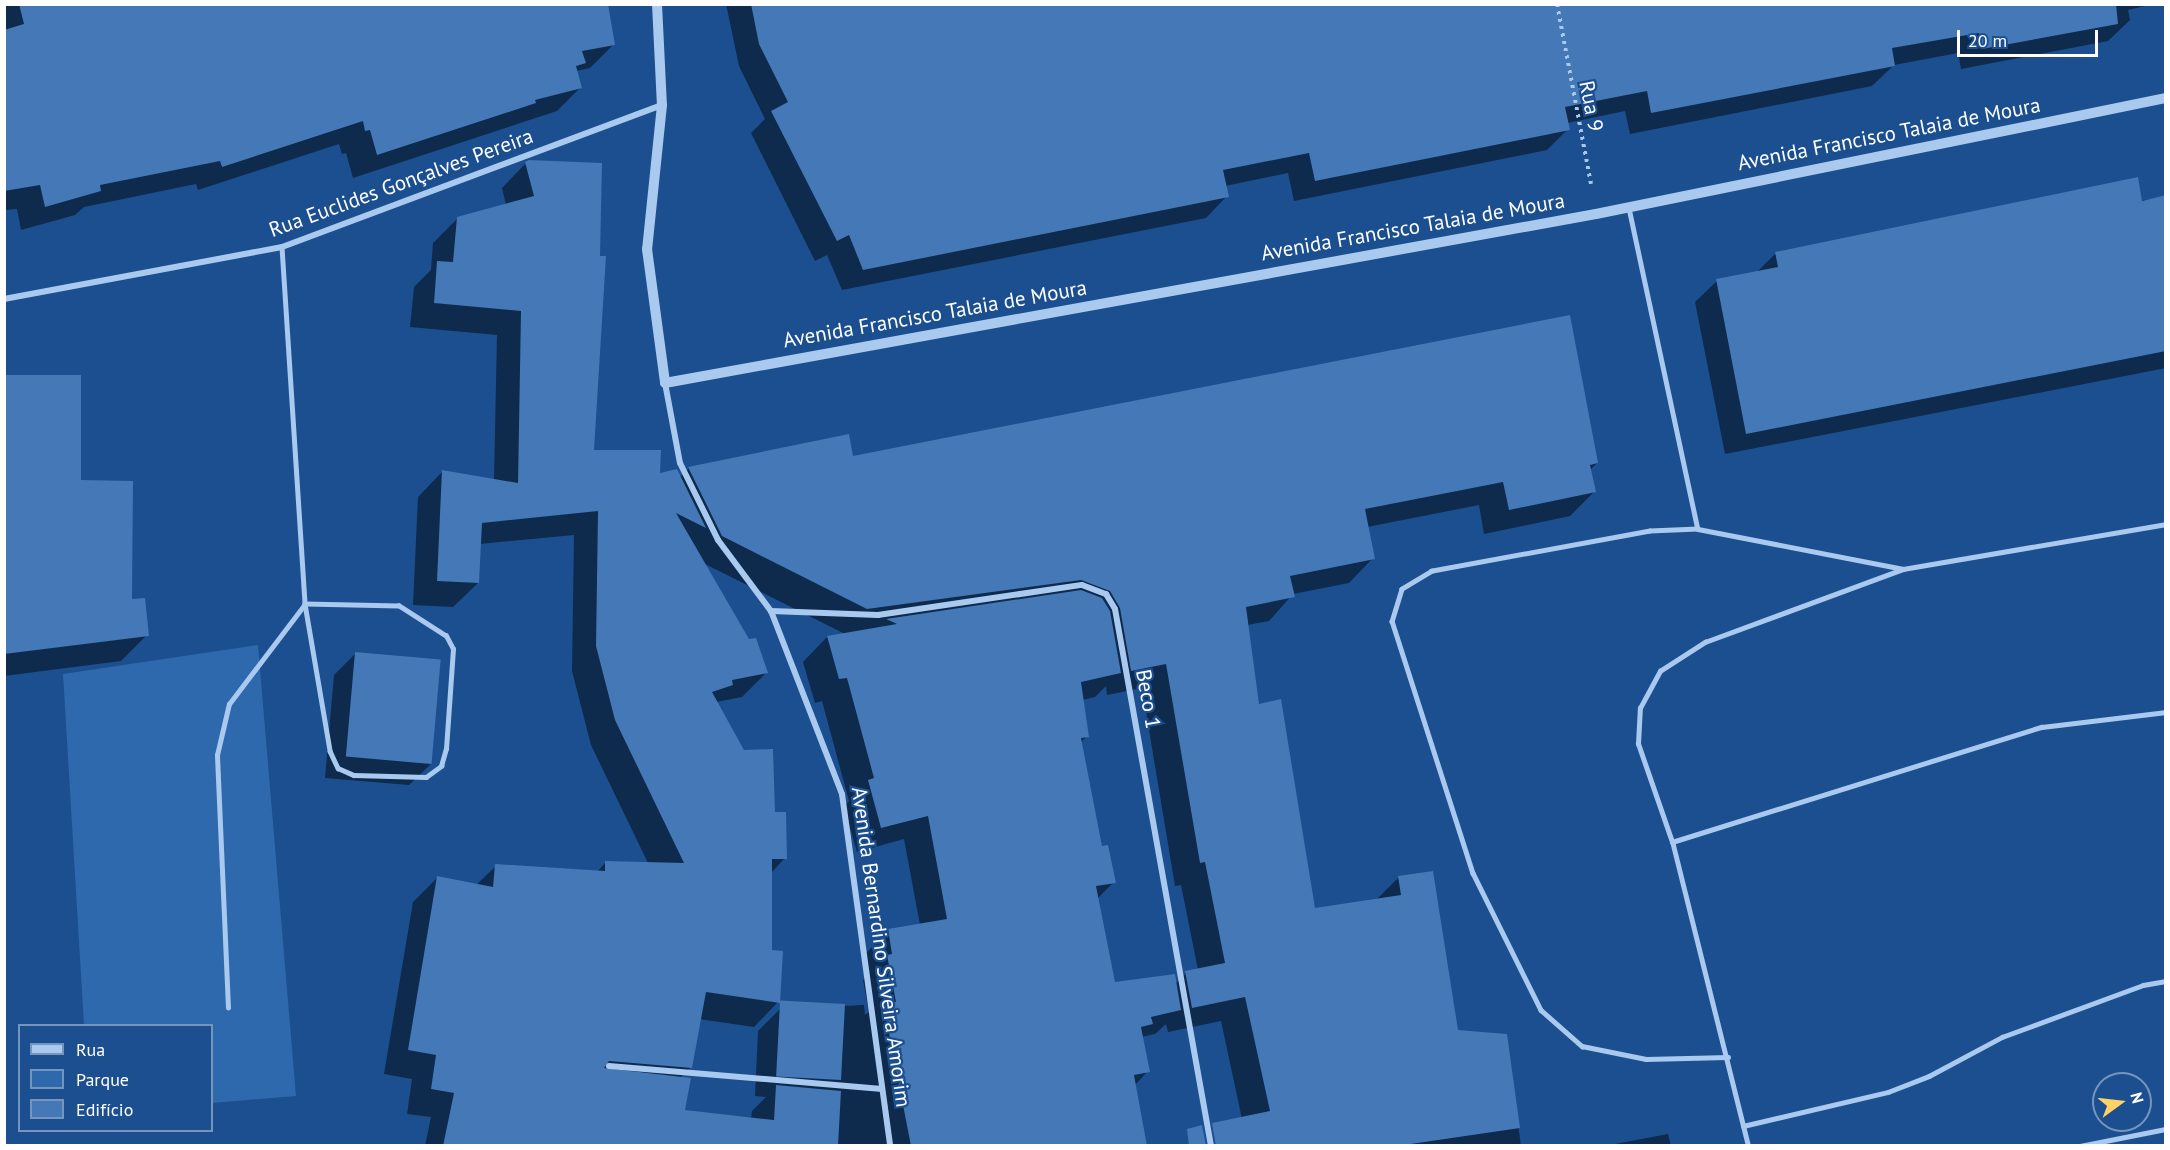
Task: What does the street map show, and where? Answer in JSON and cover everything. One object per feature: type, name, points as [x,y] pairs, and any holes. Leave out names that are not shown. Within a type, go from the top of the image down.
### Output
[{"type":"street","name":"Avenida Bernardino Silveira Amorim","points":[[657,4],[663,105],[648,249],[665,383],[680,463],[718,540],[771,611],[842,794],[890,1146]]},
{"type":"street","name":"Avenida Francisco Talaia de Moura","points":[[665,383],[1596,213],[2166,98]]},
{"type":"street","name":"Rua Euclides Gonçalves Pereira","points":[[4,299],[282,247],[663,105]]},
{"type":"street","name":"Beco 1","points":[[771,611],[878,615],[1082,585],[1106,594],[1115,609],[1211,1146]]},
{"type":"street","points":[[609,1066],[882,1089]]},
{"type":"lane","points":[[1628,206],[1698,529]]},
{"type":"lane","points":[[282,247],[305,604],[330,751],[338,768],[354,775],[426,777],[441,766],[446,749],[453,649],[446,636],[399,606],[305,604]]},
{"type":"lane","points":[[1748,1146],[1728,1057],[1672,842],[1638,744],[1640,708],[1660,671],[1705,642],[1903,569],[2166,524]]},
{"type":"lane","points":[[1728,1057],[1646,1059],[1582,1046],[1541,1010],[1473,873],[1392,621],[1402,589],[1432,571],[1650,531],[1698,529],[1903,569]]},
{"type":"lane","points":[[228,1008],[217,755],[229,704],[305,604]]},
{"type":"lane","points":[[1672,842],[2042,727],[2166,712]]},
{"type":"lane","points":[[1743,1126],[1888,1092],[1929,1076],[2002,1037],[2143,985],[2166,981]]},
{"type":"lane","points":[[2080,1146],[2166,1129]]},
{"type":"path","name":"Rua 9","points":[[1557,4],[1596,213]]},
{"type":"green space","points":[[258,645],[296,1096],[213,1103],[213,1024],[84,1024],[63,674]]},
{"type":"building","points":[[19,4],[608,4],[615,45],[582,51],[586,63],[576,66],[582,88],[535,100],[536,103],[377,155],[370,130],[365,131],[363,121],[222,167],[220,161],[100,185],[101,191],[45,207],[40,185],[4,191],[4,30],[24,24]]},
{"type":"building","points":[[751,4],[2116,4],[2118,24],[1982,49],[1979,33],[1892,48],[1895,66],[1651,113],[1647,91],[1565,107],[1570,130],[1315,181],[1309,153],[1223,170],[1229,197],[863,270],[849,235],[837,241],[771,111],[788,102],[759,44]]},
{"type":"building","points":[[529,160],[602,163],[600,256],[606,256],[594,450],[661,450],[660,473],[677,469],[706,528],[676,513],[749,639],[756,638],[768,673],[732,680],[733,685],[712,692],[744,750],[773,749],[775,812],[786,812],[787,859],[772,859],[772,950],[783,951],[780,1003],[706,992],[692,1068],[609,1061],[604,1068],[691,1078],[685,1110],[774,1120],[776,1085],[841,1091],[838,1146],[443,1146],[454,1093],[431,1089],[436,1055],[408,1050],[437,876],[493,887],[495,864],[605,871],[605,861],[684,863],[615,720],[596,646],[598,511],[482,523],[479,583],[437,581],[442,470],[518,483],[521,311],[434,303],[437,261],[453,262],[457,217],[534,196],[525,162]]},
{"type":"building","points":[[2138,177],[2142,201],[2166,195],[2166,351],[1746,434],[1716,279],[1778,267],[1775,252]]},
{"type":"building","points":[[1570,315],[1598,463],[1590,465],[1596,492],[1509,510],[1503,482],[1365,509],[1375,559],[1290,576],[1295,597],[1246,607],[1259,704],[1281,699],[1315,908],[1401,895],[1398,876],[1433,871],[1458,1030],[1507,1034],[1520,1128],[1397,1146],[1216,1146],[1212,1123],[1270,1111],[1245,997],[1192,1008],[1185,971],[1225,963],[1205,862],[1200,863],[1166,664],[1131,671],[1120,608],[1110,591],[1081,580],[867,609],[722,536],[688,467],[849,434],[853,456]]},
{"type":"building","points":[[4,375],[81,375],[81,480],[133,481],[132,599],[145,598],[149,636],[4,654]]},
{"type":"building","points":[[1081,590],[1102,598],[1110,611],[1121,673],[1081,682],[1089,737],[1081,738],[1102,846],[1108,845],[1116,883],[1096,886],[1115,982],[1175,974],[1181,1010],[1151,1017],[1153,1024],[1141,1027],[1150,1072],[1134,1075],[1147,1146],[911,1146],[883,1002],[896,1002],[887,955],[892,954],[888,929],[947,919],[928,816],[881,828],[868,780],[874,778],[847,678],[839,679],[827,636],[897,624],[886,619]]},
{"type":"building","points":[[355,652],[441,659],[432,764],[346,757]]},
{"type":"building","points":[[780,1001],[845,1004],[841,1080],[776,1076]]},
{"type":"building","points":[[1202,1125],[1206,1146],[1189,1146],[1187,1129]]}]
